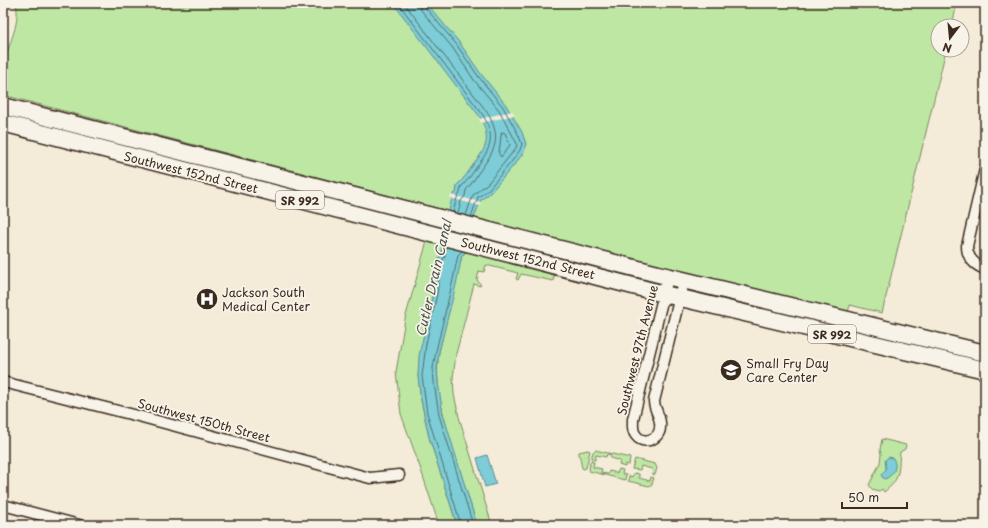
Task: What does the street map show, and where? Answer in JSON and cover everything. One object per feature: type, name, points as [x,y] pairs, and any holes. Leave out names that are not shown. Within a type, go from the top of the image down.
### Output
[{"type":"main road","name":"Southwest 152nd Street","points":[[3,106],[473,227],[985,353]]},
{"type":"main road","name":"Southwest 152nd Street","points":[[3,123],[672,295],[985,370]]},
{"type":"street","points":[[985,169],[967,242],[967,250],[970,257],[976,264],[985,268]]},
{"type":"street","name":"Southwest 97th Avenue","points":[[676,278],[654,401],[654,406],[660,423],[659,434],[651,440],[642,440],[633,430],[633,419],[676,278]]},
{"type":"street","name":"Southwest 150th Street","points":[[3,382],[142,417],[370,478],[399,475]]},
{"type":"street","points":[[3,505],[79,525]]},
{"type":"green space","points":[[16,3],[957,3],[954,18],[930,18],[930,58],[944,58],[882,313],[850,305],[848,312],[547,238],[3,95],[3,67],[17,20]]},
{"type":"green space","points":[[427,241],[442,246],[442,253],[437,263],[433,293],[422,344],[418,376],[421,400],[429,437],[457,525],[439,525],[401,414],[396,372],[405,319]]},
{"type":"green space","points":[[466,252],[555,273],[553,281],[521,274],[518,280],[516,279],[518,273],[486,265],[484,272],[479,271],[477,280],[481,285],[474,284],[456,354],[453,378],[454,394],[459,417],[492,525],[477,525],[449,434],[440,399],[438,376],[439,352],[462,255]]},
{"type":"green space","points":[[882,439],[906,445],[905,449],[900,452],[899,470],[896,479],[884,492],[882,489],[879,491],[872,489],[869,485],[880,463]]},
{"type":"green space","points":[[595,450],[630,458],[629,465],[625,464],[625,467],[619,465],[620,461],[610,458],[611,455],[607,454],[606,457],[596,455],[595,460],[591,459]]},
{"type":"green space","points":[[590,451],[586,468],[584,469],[582,468],[579,452]]},
{"type":"green space","points":[[635,459],[655,464],[657,468],[655,475],[652,474],[652,469],[641,466],[640,470],[632,469]]},
{"type":"green space","points":[[590,461],[594,462],[593,467],[602,469],[601,473],[608,474],[609,471],[617,473],[619,469],[623,470],[622,474],[626,475],[625,480],[589,471]]},
{"type":"green space","points":[[634,473],[639,474],[639,478],[650,481],[651,477],[654,478],[652,484],[649,486],[628,481],[629,476],[632,477]]},
{"type":"water","points":[[393,3],[427,4],[459,42],[481,74],[506,105],[522,132],[526,144],[524,152],[515,164],[490,193],[481,200],[475,215],[468,247],[462,255],[439,352],[437,368],[443,414],[477,525],[457,525],[429,437],[421,400],[418,376],[419,356],[433,293],[437,263],[441,255],[442,239],[453,194],[456,193],[457,185],[482,153],[486,142],[486,131],[480,117]]},
{"type":"water","points":[[487,455],[496,484],[485,487],[477,458]]},
{"type":"water","points":[[888,457],[893,458],[895,468],[893,473],[885,479],[881,475],[886,469],[885,461]]},
{"type":"pier","points":[[512,111],[515,115],[481,123],[479,119]]},
{"type":"pier","points":[[451,195],[481,202],[480,206],[450,198]]},
{"type":"place","name":"Jackson South Medical Center","points":[[207,299]]},
{"type":"place","name":"Small Fry Day Care Center","points":[[731,370]]},
{"type":"water label","name":"Cutler Drain Canal","points":[[433,278]]}]
